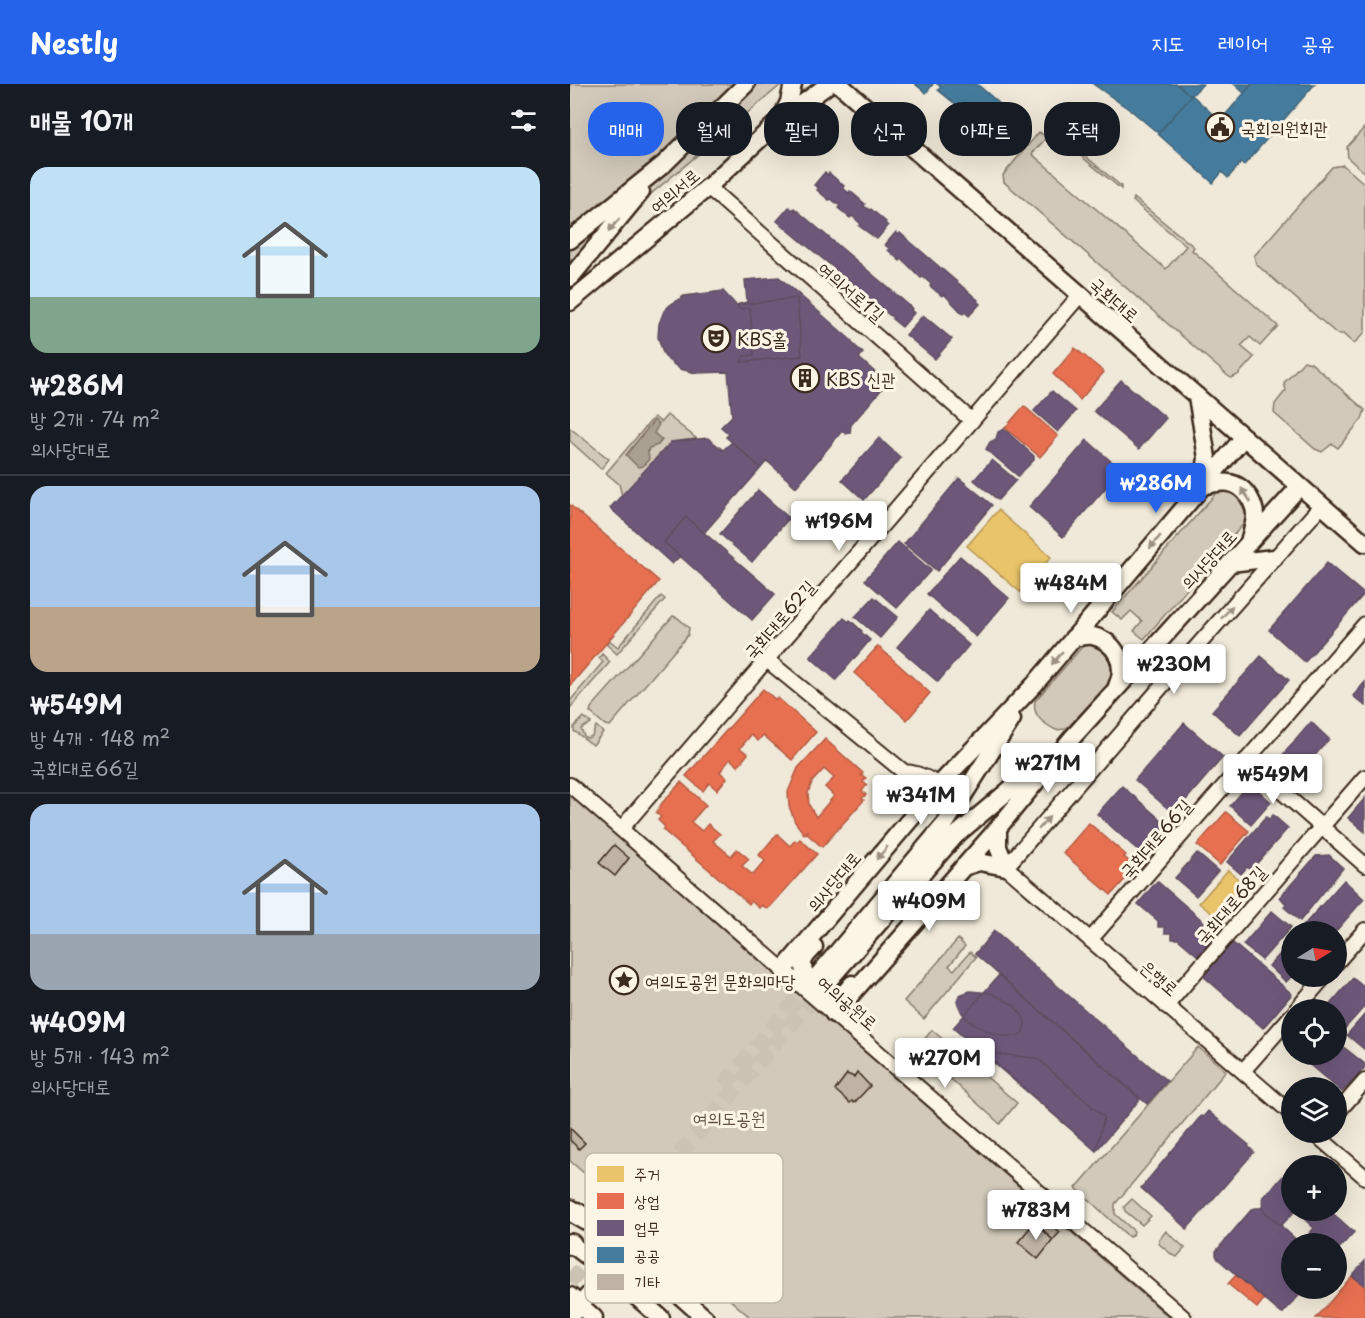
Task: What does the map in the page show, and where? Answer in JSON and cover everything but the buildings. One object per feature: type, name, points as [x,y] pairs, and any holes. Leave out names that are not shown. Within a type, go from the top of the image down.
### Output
[{"type":"highway","points":[[570,1210],[585,1219]]},
{"type":"main road","points":[[570,240],[664,164],[746,84]]},
{"type":"main road","points":[[789,102],[793,84]]},
{"type":"main road","name":"여의서로","points":[[805,102],[829,84]]},
{"type":"main road","name":"국회대로","points":[[839,84],[1365,543]]},
{"type":"main road","name":"여의서로","points":[[570,302],[708,187],[764,135]]},
{"type":"main road","points":[[570,278],[664,164]]},
{"type":"main road","points":[[1197,396],[1208,459],[1203,486],[1226,482],[1238,484],[1244,490],[1252,503],[1255,516],[1249,542]]},
{"type":"main road","name":"의사당대로","points":[[783,970],[940,784],[1034,685],[1244,437]]},
{"type":"main road","name":"의사당대로","points":[[834,1014],[998,828],[1072,738],[1300,486]]},
{"type":"main road","points":[[1230,563],[1275,558]]},
{"type":"main road","points":[[1074,638],[1090,635],[1110,646],[1118,655],[1122,666],[1121,677],[1115,690]]},
{"type":"main road","name":"의사당대로","points":[[1034,685],[945,824],[824,977],[955,836],[1072,738]]},
{"type":"main road","points":[[998,828],[998,847],[1006,867]]},
{"type":"main road","points":[[963,867],[979,862],[1006,867]]},
{"type":"main road","points":[[832,911],[816,945],[807,954],[803,964],[804,972],[816,984],[834,996],[840,996],[882,960]]},
{"type":"main road","points":[[570,1204],[585,1218]]},
{"type":"main road","points":[[570,1244],[585,1255]]},
{"type":"main road","points":[[585,1296],[574,1306],[594,1318]]},
{"type":"main road","points":[[644,1303],[661,1318]]},
{"type":"main road","points":[[688,1303],[705,1318]]},
{"type":"street","name":"여의서로1길","points":[[708,187],[972,421]]},
{"type":"street","name":"국회대로62길","points":[[621,829],[1080,295]]},
{"type":"street","points":[[1006,867],[1322,505]]},
{"type":"street","name":"국회대로66길","points":[[1090,940],[1365,624]]},
{"type":"street","points":[[767,660],[902,770],[915,772],[927,780],[940,784]]},
{"type":"street","points":[[1246,760],[1365,865]]},
{"type":"street","points":[[902,770],[903,787],[912,800],[916,813]]},
{"type":"street","name":"국회대로68길","points":[[1166,1006],[1365,777]]},
{"type":"street","name":"여의공원로","points":[[570,785],[1184,1318]]},
{"type":"street","name":"은행로","points":[[1006,867],[1281,1104]]},
{"type":"street","points":[[1347,950],[1365,930]]},
{"type":"street","points":[[1305,999],[1316,987]]},
{"type":"street","points":[[1243,1071],[1281,1028]]},
{"type":"street","points":[[1347,1101],[1365,1081]]},
{"type":"street","points":[[1327,1143],[1365,1177]]},
{"type":"green space","points":[[570,84],[782,84],[752,109],[752,102],[676,102],[676,156],[696,156],[570,262]]},
{"type":"green space","points":[[1365,127],[1365,173],[1348,158],[1347,147]]},
{"type":"green space","points":[[1039,132],[1044,135],[1044,140],[1032,154],[1032,140]]},
{"type":"green space","points":[[1032,154],[1166,269],[1186,246],[1133,201],[1134,198],[1194,247],[1192,250],[1278,326],[1260,346],[1250,337],[1241,346],[1254,357],[1238,375],[1231,378],[1004,182],[1003,175],[1019,156],[1032,156]]},
{"type":"green space","points":[[1081,156],[1085,156],[1121,186],[1121,189]]},
{"type":"green space","points":[[1343,165],[1365,184],[1365,332],[1354,344],[1343,334],[1337,334],[1256,264],[1254,256],[1332,167]]},
{"type":"green space","points":[[1304,361],[1311,363],[1365,410],[1362,419],[1338,448],[1332,444],[1322,452],[1315,449],[1274,413],[1275,404],[1286,390],[1284,383]]},
{"type":"green space","points":[[667,415],[697,439],[671,442],[622,496],[619,484],[606,473],[654,417],[661,422]]},
{"type":"green space","points":[[570,428],[609,459],[601,469],[570,441]]},
{"type":"green space","points":[[1221,490],[1233,492],[1242,499],[1247,509],[1246,521],[1144,639],[1134,631],[1142,621],[1131,611],[1122,620],[1112,612]]},
{"type":"green space","points":[[661,596],[665,599],[617,654],[606,644],[609,640],[618,647]]},
{"type":"green space","points":[[673,616],[689,628],[688,635],[610,726],[605,725],[590,712],[591,708]]},
{"type":"green space","points":[[1089,642],[1101,645],[1116,661],[1112,681],[1070,725],[1065,729],[1056,730],[1037,715],[1035,701],[1081,648]]},
{"type":"green space","points":[[602,654],[610,662],[570,708],[570,701],[603,662],[599,658]]},
{"type":"green space","points":[[584,717],[591,723],[581,729],[584,736],[587,738],[592,736],[596,726],[603,732],[593,745],[574,731],[574,727]]},
{"type":"green space","name":"여의도공원","points":[[570,795],[1170,1318],[751,1318],[734,1303],[783,1303],[783,1153],[585,1153],[585,1174],[570,1161]]},
{"type":"green space","points":[[958,939],[965,946],[949,966],[954,970],[970,952],[976,957],[924,1019],[904,1001]]},
{"type":"green space","points":[[932,1030],[1017,1103],[1000,1124],[917,1048]]},
{"type":"green space","points":[[1198,1047],[1226,1071],[1115,1204],[1115,1214],[1134,1231],[1129,1237],[1076,1188]]},
{"type":"green space","points":[[1132,1199],[1151,1216],[1142,1225],[1125,1211],[1124,1207]]},
{"type":"green space","points":[[1166,1231],[1185,1248],[1177,1257],[1159,1244],[1159,1240]]},
{"type":"shaded area","points":[[654,420],[659,424],[654,433],[662,440],[658,445],[649,448],[649,459],[643,466],[638,467],[626,455]]},
{"type":"tunnel","points":[[724,1085],[814,979]]},
{"type":"tunnel","points":[[681,1153],[824,986]]},
{"type":"tunnel","points":[[570,1282],[585,1265]]},
{"type":"place","name":"국회의원회관","points":[[1220,127]]},
{"type":"place","name":"KBS홀","points":[[716,338]]},
{"type":"place","name":"KBS 신관","points":[[805,378]]},
{"type":"place","name":"여의도공원 문화의마당","points":[[624,980]]}]
